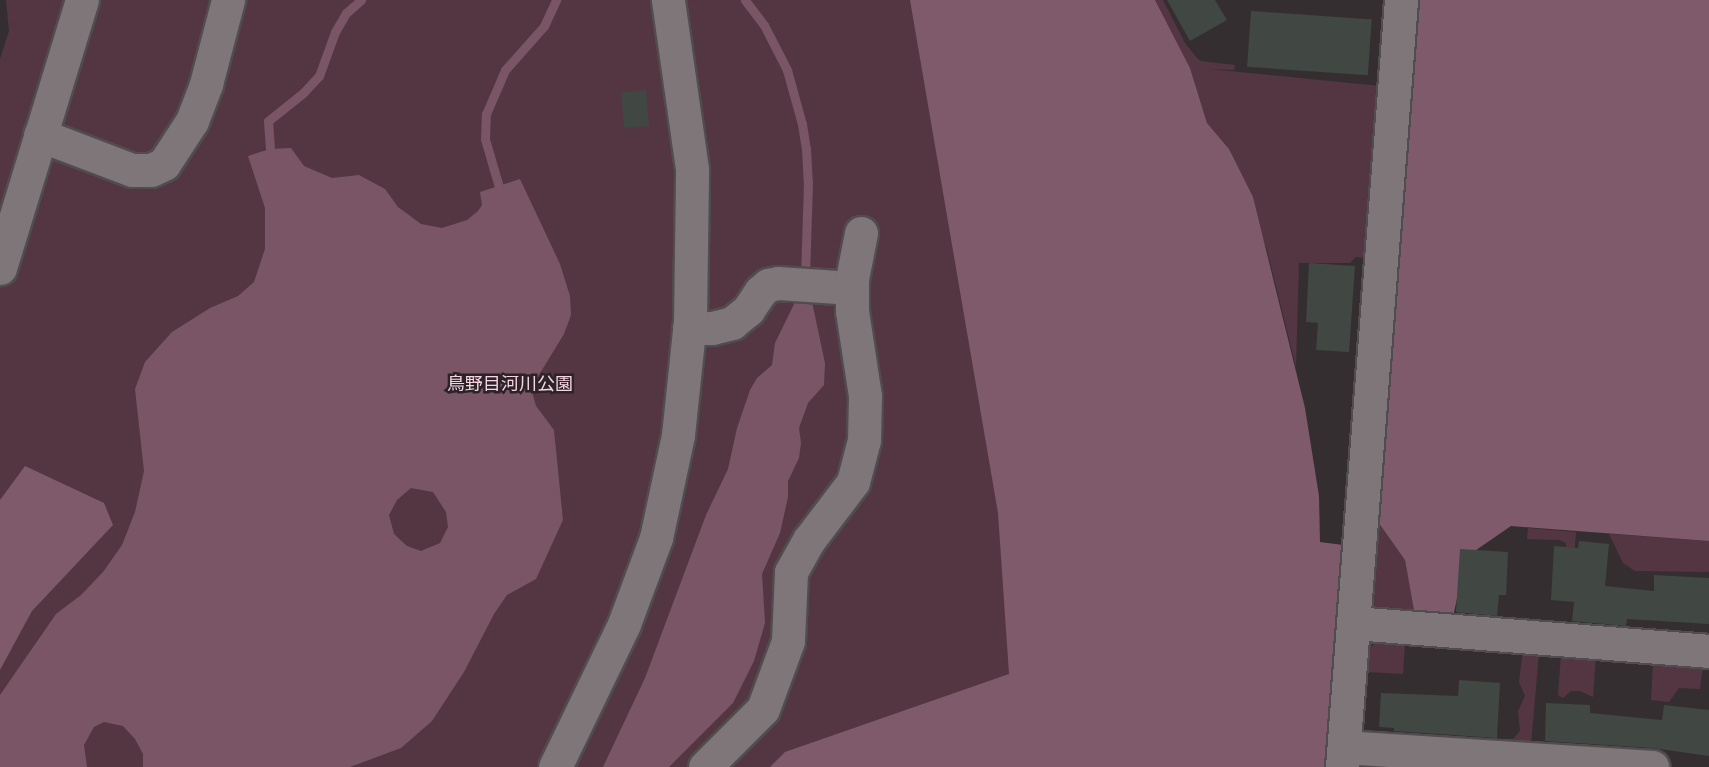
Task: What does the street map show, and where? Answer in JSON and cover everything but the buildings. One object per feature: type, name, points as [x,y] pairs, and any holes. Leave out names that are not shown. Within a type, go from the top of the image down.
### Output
[{"type":"street","points":[[0,268],[82,0]]},
{"type":"street","points":[[40,135],[132,170],[152,170],[164,164],[192,121],[206,84],[228,0]]},
{"type":"street","points":[[555,767],[624,624],[656,538],[678,435],[689,328],[692,169],[668,0]]},
{"type":"street","points":[[1401,0],[1343,757],[1637,766]]},
{"type":"street","points":[[705,767],[763,709],[776,681],[788,641],[791,572],[809,540],[853,482],[864,440],[864,396],[852,311],[841,286],[861,233]]},
{"type":"street","points":[[689,328],[712,328],[732,323],[748,310],[760,292],[768,285],[785,283],[841,286]]},
{"type":"street","points":[[1354,623],[1709,651]]},
{"type":"green space","name":"鳥野目河川公園","points":[[6,0],[932,0],[1021,681],[843,767],[0,767],[0,59],[9,31]]},
{"type":"green space","points":[[1155,0],[1163,0],[1185,43],[1197,58],[1201,61],[1235,65],[1234,70],[1209,69],[1380,86],[1368,258],[1356,257],[1350,263],[1299,263],[1296,367],[1267,250],[1229,149],[1207,123],[1190,68]]},
{"type":"green space","points":[[1376,519],[1405,559],[1415,616],[1381,613],[1372,602]]},
{"type":"green space","points":[[1528,528],[1576,532],[1571,598],[1565,594],[1566,543],[1560,540],[1527,539]]},
{"type":"green space","points":[[1609,534],[1709,541],[1709,572],[1635,571],[1623,563]]},
{"type":"green space","points":[[1381,639],[1405,642],[1403,674],[1366,672],[1369,648]]},
{"type":"green space","points":[[1523,650],[1539,653],[1531,745],[1509,744],[1520,731],[1518,711],[1525,696],[1519,682]]},
{"type":"green space","points":[[1561,654],[1596,656],[1593,697],[1580,691],[1571,691],[1563,698],[1558,695]]},
{"type":"green space","points":[[1653,662],[1703,665],[1700,689],[1679,688],[1669,702],[1651,700]]},
{"type":"shaded area","points":[[910,0],[1155,0],[1190,68],[1207,123],[1229,149],[1253,197],[1305,408],[1319,496],[1320,542],[1343,545],[1331,767],[770,767],[785,752],[1009,674],[998,513]]},
{"type":"shaded area","points":[[1414,0],[1709,0],[1709,541],[1511,526],[1466,557],[1453,617],[1415,616],[1405,560],[1376,519]]},
{"type":"shaded area","points":[[291,148],[304,166],[332,178],[359,175],[385,189],[398,207],[421,224],[442,228],[467,220],[478,211],[482,205],[480,192],[520,179],[560,264],[570,296],[571,315],[564,334],[531,388],[536,406],[554,430],[563,520],[536,579],[507,595],[494,614],[464,672],[432,721],[401,748],[350,767],[143,767],[143,754],[135,739],[123,726],[104,722],[94,727],[84,745],[87,767],[0,767],[0,695],[56,614],[81,595],[103,572],[122,545],[135,512],[144,471],[135,389],[145,362],[172,332],[210,308],[238,296],[254,282],[265,249],[265,208],[248,156],[270,149]],"holes":[[[411,488],[433,492],[446,512],[448,527],[440,543],[421,551],[407,546],[394,534],[389,515],[397,500]]]},
{"type":"shaded area","points":[[798,296],[811,297],[825,363],[824,385],[808,403],[799,428],[801,443],[799,458],[788,481],[788,497],[780,533],[762,574],[765,623],[754,661],[733,703],[669,767],[603,767],[645,678],[706,515],[728,469],[737,428],[750,390],[757,378],[772,365],[775,343]]},
{"type":"shaded area","points":[[25,466],[104,503],[113,525],[32,611],[0,670],[0,500]]},
{"type":"waterway","points":[[270,149],[268,121],[303,93],[319,76],[335,32],[346,13],[361,0]]},
{"type":"waterway","points":[[499,187],[485,139],[486,114],[505,70],[544,26],[556,0]]},
{"type":"waterway","points":[[745,0],[764,25],[787,70],[802,124],[808,182],[805,279]]}]
